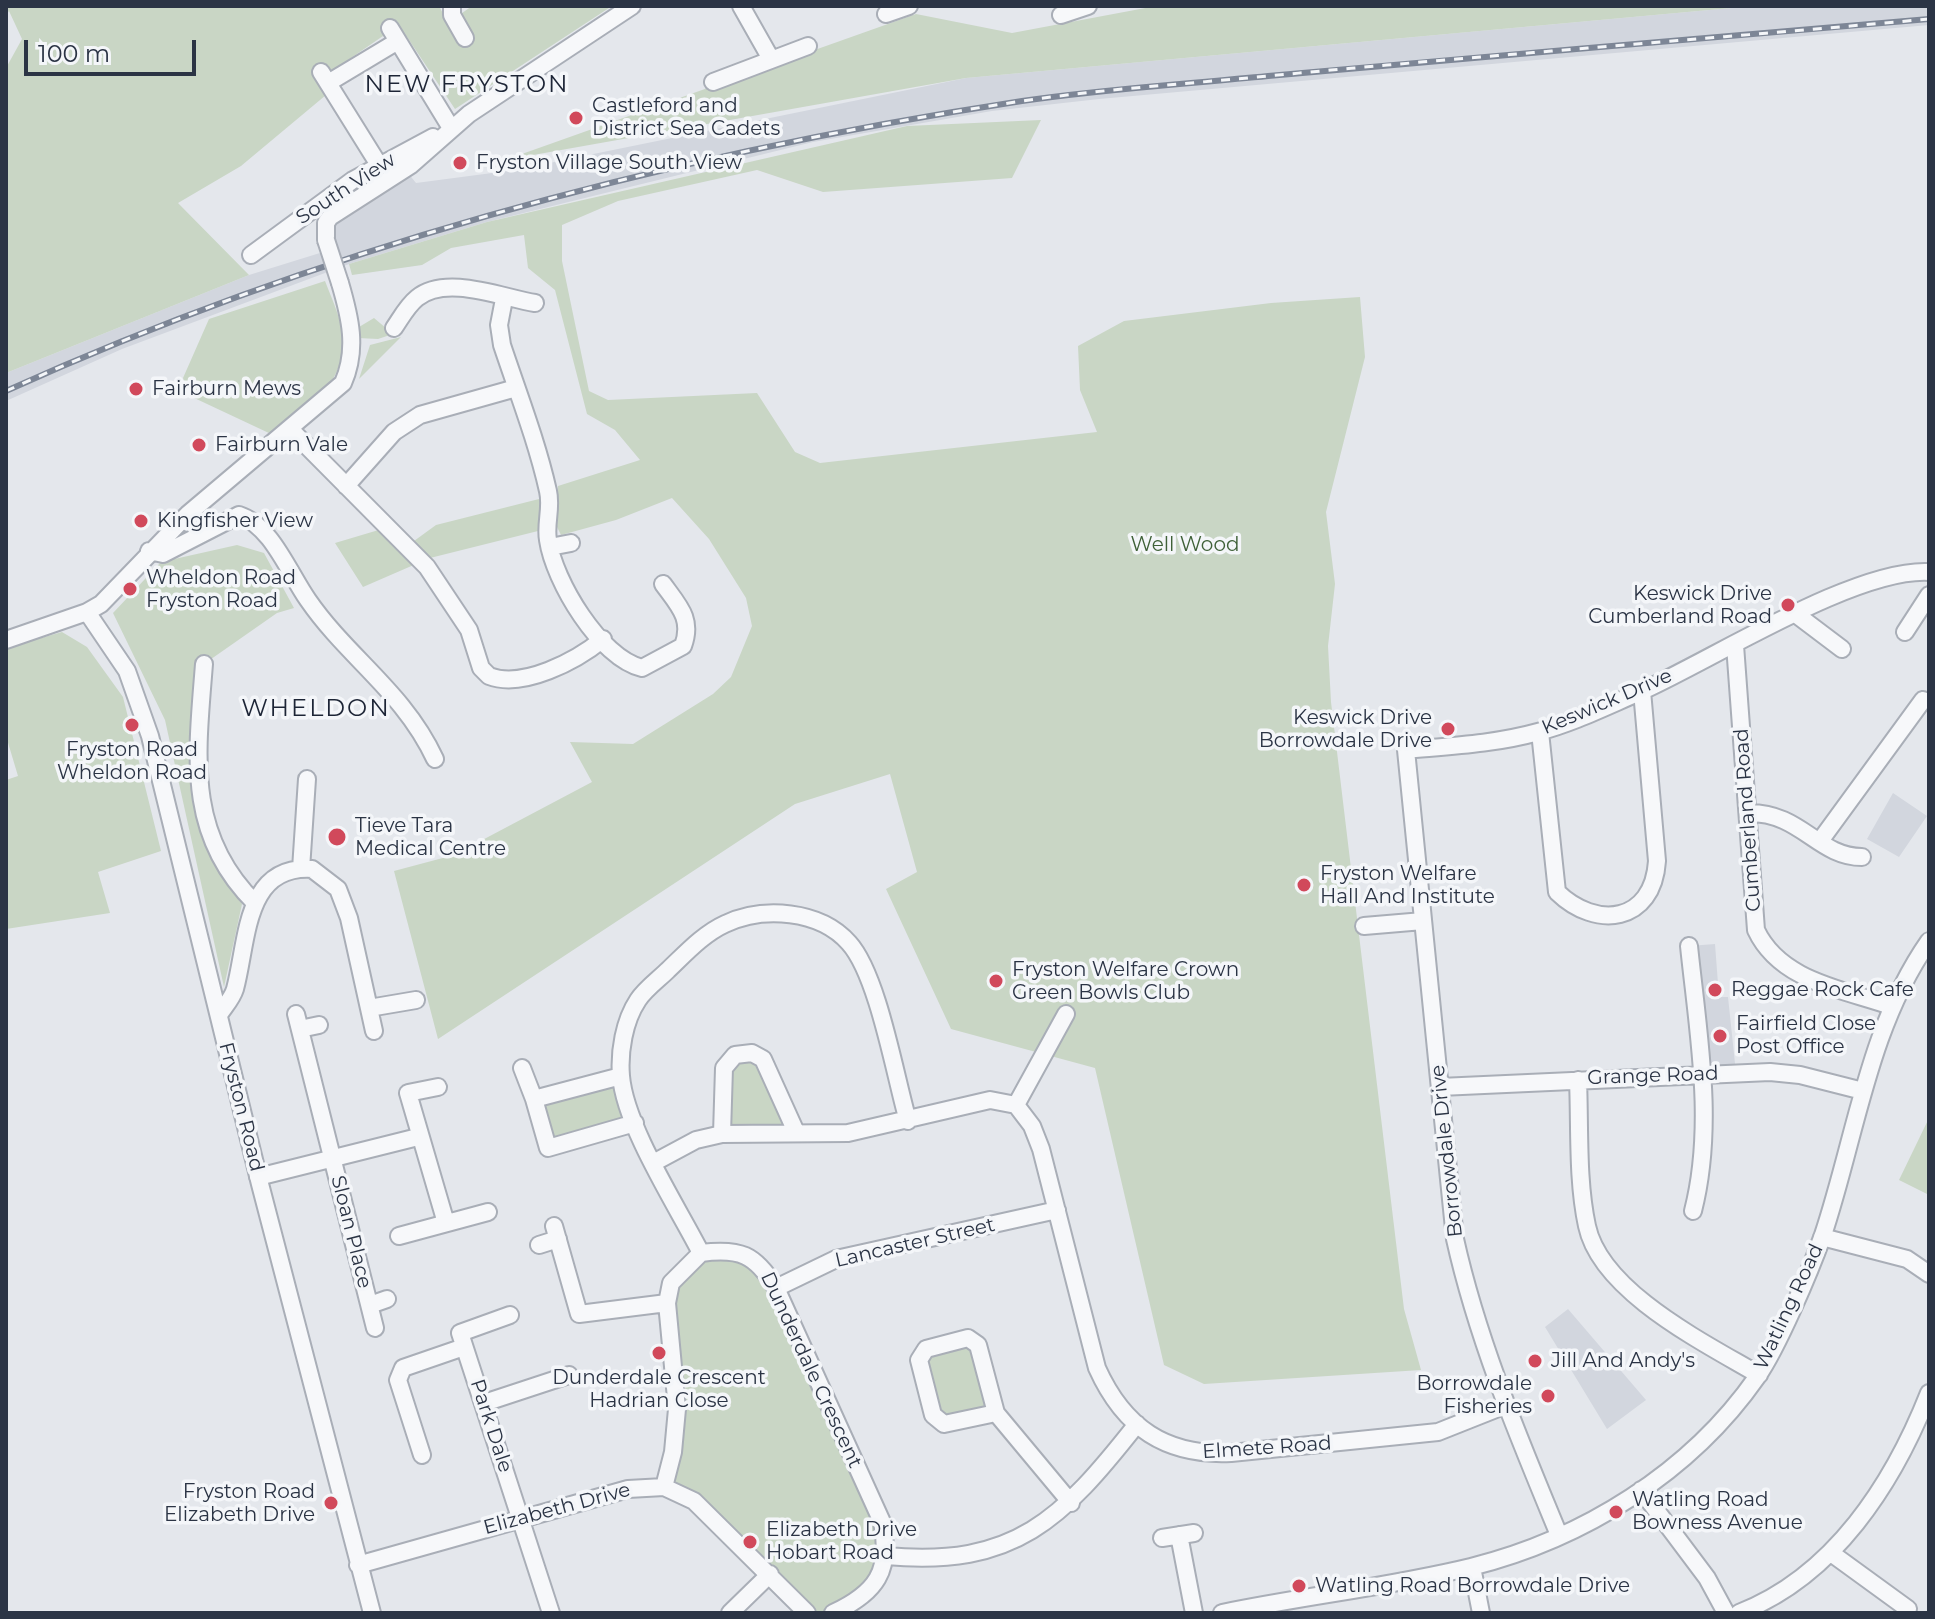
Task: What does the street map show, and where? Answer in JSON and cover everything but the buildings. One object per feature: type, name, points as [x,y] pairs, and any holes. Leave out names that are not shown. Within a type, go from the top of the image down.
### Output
[{"type":"street","points":[[452,6],[452,15],[465,38]]},
{"type":"street","points":[[6,640],[87,612],[110,595],[149,551],[343,383],[349,369],[350,315],[326,240],[326,223],[330,217],[411,165],[449,129],[632,6]]},
{"type":"street","points":[[741,6],[771,59]]},
{"type":"street","points":[[886,14],[909,6]]},
{"type":"street","points":[[1061,15],[1088,6]]},
{"type":"street","points":[[379,165],[325,78],[394,35],[449,129]]},
{"type":"street","points":[[713,82],[808,46]]},
{"type":"street","name":"South View","points":[[251,255],[310,209],[379,165],[449,129]]},
{"type":"street","points":[[410,280],[419,296]]},
{"type":"street","points":[[394,328],[419,296],[438,289],[460,288],[535,303]]},
{"type":"street","points":[[504,299],[499,325],[548,491],[550,547],[564,587],[580,615],[603,639],[629,665],[642,668],[683,646],[689,630],[686,616],[663,584]]},
{"type":"street","points":[[346,486],[406,423],[427,412],[516,388]]},
{"type":"street","points":[[290,429],[427,567],[469,630],[481,668],[489,676],[515,680],[569,662],[603,639]]},
{"type":"street","points":[[149,551],[163,554],[239,515],[257,524],[310,602],[412,715],[435,759]]},
{"type":"street","points":[[550,547],[571,543]]},
{"type":"street","name":"Keswick Drive","points":[[1406,750],[1499,741],[1540,732],[1642,691],[1797,615],[1888,577],[1929,572]]},
{"type":"street","points":[[1905,632],[1929,595]]},
{"type":"street","name":"Fryston Road","points":[[87,612],[127,671],[138,696],[258,1177],[372,1613]]},
{"type":"street","points":[[1797,615],[1842,649]]},
{"type":"street","name":"Cumberland Road","points":[[1735,645],[1756,930],[1766,951],[1794,973],[1891,1006]]},
{"type":"street","points":[[204,664],[197,764],[201,805],[217,855],[232,880],[255,903]]},
{"type":"street","points":[[1540,732],[1557,892],[1574,909],[1590,915],[1630,911],[1647,899],[1655,882],[1657,861],[1642,691]]},
{"type":"street","points":[[1820,841],[1923,700]]},
{"type":"street","name":"Borrowdale Drive","points":[[1406,750],[1455,1239],[1467,1294],[1506,1405],[1559,1535]]},
{"type":"street","points":[[301,869],[307,779]]},
{"type":"street","points":[[1748,813],[1767,813],[1787,819],[1843,857],[1862,857]]},
{"type":"street","points":[[219,1015],[234,993],[255,903],[267,883],[282,872],[312,869],[338,889],[349,918],[374,1031]]},
{"type":"street","points":[[807,1613],[694,1501],[664,1487],[673,1452],[677,1409],[667,1303],[671,1283],[701,1253],[624,1098],[621,1076],[626,1029],[638,999],[699,942],[724,924],[755,914],[790,913],[823,923],[848,941],[865,965],[908,1121]]},
{"type":"street","points":[[1364,926],[1423,921]]},
{"type":"street","name":"Watling Road","points":[[1222,1613],[1472,1567],[1559,1535],[1641,1490],[1700,1446],[1759,1375],[1822,1237],[1863,1091],[1891,1006],[1929,941]]},
{"type":"street","points":[[1689,946],[1702,1074],[1704,1151],[1693,1211]]},
{"type":"street","points":[[369,1008],[416,1000]]},
{"type":"street","points":[[655,1162],[696,1140],[722,1134],[848,1133],[990,1100],[1016,1105],[1066,1014]]},
{"type":"street","name":"Sloan Place","points":[[319,1025],[298,1022],[375,1328]]},
{"type":"street","points":[[722,1134],[724,1068],[735,1055],[752,1053],[763,1059],[796,1132]]},
{"type":"street","points":[[522,1068],[548,1148],[635,1123]]},
{"type":"street","name":"Grange Road","points":[[1440,1087],[1702,1074],[1800,1075],[1863,1091]]},
{"type":"street","points":[[534,1099],[621,1076]]},
{"type":"street","points":[[1578,1080],[1587,1228],[1601,1259],[1626,1286],[1681,1328],[1759,1375]]},
{"type":"street","points":[[438,1087],[408,1093],[418,1137],[446,1223]]},
{"type":"street","name":"Elmete Road","points":[[1016,1105],[1032,1126],[1041,1149],[1097,1368],[1121,1409],[1152,1438],[1197,1455],[1231,1453],[1438,1432],[1506,1405]]},
{"type":"street","name":"Sloan Place","points":[[258,1177],[418,1137]]},
{"type":"street","name":"Lancaster Street","points":[[776,1288],[836,1259],[1057,1210]]},
{"type":"street","points":[[399,1236],[488,1212]]},
{"type":"street","points":[[539,1245],[556,1232],[579,1314],[667,1303]]},
{"type":"street","points":[[1822,1237],[1907,1259],[1929,1274]]},
{"type":"street","name":"Dunderdale Crescent","points":[[701,1253],[736,1252],[763,1266],[776,1288],[882,1522],[886,1556]]},
{"type":"street","name":"Sloan Place","points":[[370,1305],[387,1299]]},
{"type":"street","points":[[422,1455],[398,1380],[403,1368],[510,1315]]},
{"type":"street","points":[[996,1413],[944,1424],[933,1415],[919,1360],[926,1349],[968,1338],[978,1345],[996,1413],[1071,1503]]},
{"type":"street","name":"Park Dale","points":[[462,1340],[551,1613]]},
{"type":"street","points":[[484,1403],[569,1375]]},
{"type":"street","points":[[1739,1613],[1766,1603],[1831,1553],[1879,1493],[1907,1448],[1929,1393]]},
{"type":"street","points":[[833,1613],[859,1601],[874,1586],[886,1556],[959,1557],[989,1551],[1017,1540],[1071,1503],[1137,1424]]},
{"type":"street","name":"Elizabeth Drive","points":[[358,1565],[628,1489],[664,1487]]},
{"type":"street","points":[[1641,1490],[1707,1578],[1726,1613]]},
{"type":"street","points":[[1179,1535],[1194,1613]]},
{"type":"street","points":[[1831,1553],[1908,1609]]},
{"type":"street","points":[[1472,1567],[1481,1613]]},
{"type":"street","points":[[730,1613],[770,1574]]},
{"type":"shaded area","points":[[1753,6],[1929,6],[1929,25],[1099,99],[992,111],[813,142],[487,222],[349,264],[122,349],[6,401],[6,373],[249,275],[336,248],[331,232],[334,225],[408,173],[416,183],[515,170],[966,78]]},
{"type":"shaded area","points":[[1893,793],[1927,816],[1899,857],[1867,839]]},
{"type":"shaded area","points":[[1715,944],[1719,997],[1728,997],[1736,1073],[1702,1074],[1689,946]]},
{"type":"shaded area","points":[[1568,1309],[1646,1400],[1607,1429],[1545,1327]]},
{"type":"green space","points":[[6,6],[439,6],[448,23],[472,6],[612,6],[455,109],[399,25],[319,80],[326,95],[241,166],[178,203],[249,275],[6,373],[6,68],[22,39],[9,11],[6,15]]},
{"type":"green space","points":[[1156,6],[1753,6],[966,78],[505,160],[916,14],[1012,33]]},
{"type":"green space","name":"Well Wood","points":[[1041,120],[1012,178],[823,192],[757,170],[618,201],[562,225],[562,261],[589,391],[608,400],[757,393],[795,452],[820,463],[1097,432],[1080,390],[1078,346],[1124,321],[1271,303],[1360,297],[1365,357],[1326,512],[1335,584],[1328,646],[1331,702],[1404,1309],[1421,1370],[1204,1384],[1164,1365],[1095,1068],[951,1029],[886,889],[917,872],[890,774],[795,804],[438,1039],[394,871],[454,855],[592,782],[570,742],[633,744],[713,694],[731,677],[752,626],[746,598],[709,539],[672,498],[616,520],[561,535],[557,527],[558,486],[640,460],[615,430],[587,414],[555,290],[528,268],[524,235],[451,248],[422,265],[352,275],[349,264],[487,222],[907,126]]},
{"type":"green space","points":[[325,281],[342,329],[339,366],[333,379],[271,434],[190,396],[183,378],[209,319]]},
{"type":"green space","points":[[374,318],[393,334],[378,339],[358,338],[359,327]]},
{"type":"green space","points":[[401,337],[359,379],[370,345]]},
{"type":"green space","points":[[543,498],[542,530],[430,558],[414,541],[436,525]]},
{"type":"green space","points":[[382,529],[416,564],[363,587],[335,543]]},
{"type":"green space","points":[[237,545],[264,553],[294,608],[277,613],[204,664],[197,764],[242,904],[224,987],[165,720],[113,613],[161,562]]},
{"type":"green space","points":[[62,632],[87,647],[123,697],[161,851],[98,872],[110,913],[6,929],[6,780],[18,776],[6,736],[6,648]]},
{"type":"green space","points":[[752,1053],[796,1132],[722,1134],[724,1068]]},
{"type":"green space","points":[[621,1076],[635,1123],[548,1148],[534,1099]]},
{"type":"green space","points":[[1929,1118],[1929,1195],[1899,1180]]},
{"type":"green space","points":[[701,1253],[763,1266],[882,1522],[881,1572],[833,1613],[807,1613],[770,1574],[664,1487],[673,1452],[667,1303]]},
{"type":"green space","points":[[969,1338],[996,1413],[944,1424],[933,1415],[926,1349]]},
{"type":"railway","points":[[6,391],[128,339],[377,249],[504,211],[761,148],[1022,101],[1114,90],[1929,19]]},
{"type":"place","name":"Castleford and District Sea Cadets","points":[[576,118]]},
{"type":"place","name":"Fryston Village South View","points":[[460,163]]},
{"type":"place","name":"Fairburn Mews","points":[[136,389]]},
{"type":"place","name":"Fairburn Vale","points":[[199,445]]},
{"type":"place","name":"Kingfisher View","points":[[141,521]]},
{"type":"place","name":"Wheldon Road Fryston Road","points":[[130,589]]},
{"type":"place","name":"Keswick Drive Cumberland Road","points":[[1788,605]]},
{"type":"place","name":"Fryston Road Wheldon Road","points":[[132,725]]},
{"type":"place","name":"Keswick Drive Borrowdale Drive","points":[[1448,729]]},
{"type":"place","name":"Tieve Tara Medical Centre","points":[[337,837]]},
{"type":"place","name":"Fryston Welfare Hall And Institute","points":[[1304,885]]},
{"type":"place","name":"Fryston Welfare Crown Green Bowls Club","points":[[996,981]]},
{"type":"place","name":"Reggae Rock Cafe","points":[[1715,990]]},
{"type":"place","name":"Fairfield Close Post Office","points":[[1720,1036]]},
{"type":"place","name":"Dunderdale Crescent Hadrian Close","points":[[659,1353]]},
{"type":"place","name":"Jill And Andy's","points":[[1535,1361]]},
{"type":"place","name":"Borrowdale Fisheries","points":[[1548,1396]]},
{"type":"place","name":"Fryston Road Elizabeth Drive","points":[[331,1503]]},
{"type":"place","name":"Watling Road Bowness Avenue","points":[[1616,1512]]},
{"type":"place","name":"Elizabeth Drive Hobart Road","points":[[750,1542]]},
{"type":"place","name":"Watling Road Borrowdale Drive","points":[[1299,1586]]},
{"type":"district","name":"NEW FRYSTON","points":[[467,85]]},
{"type":"district","name":"WHELDON","points":[[316,709]]}]
